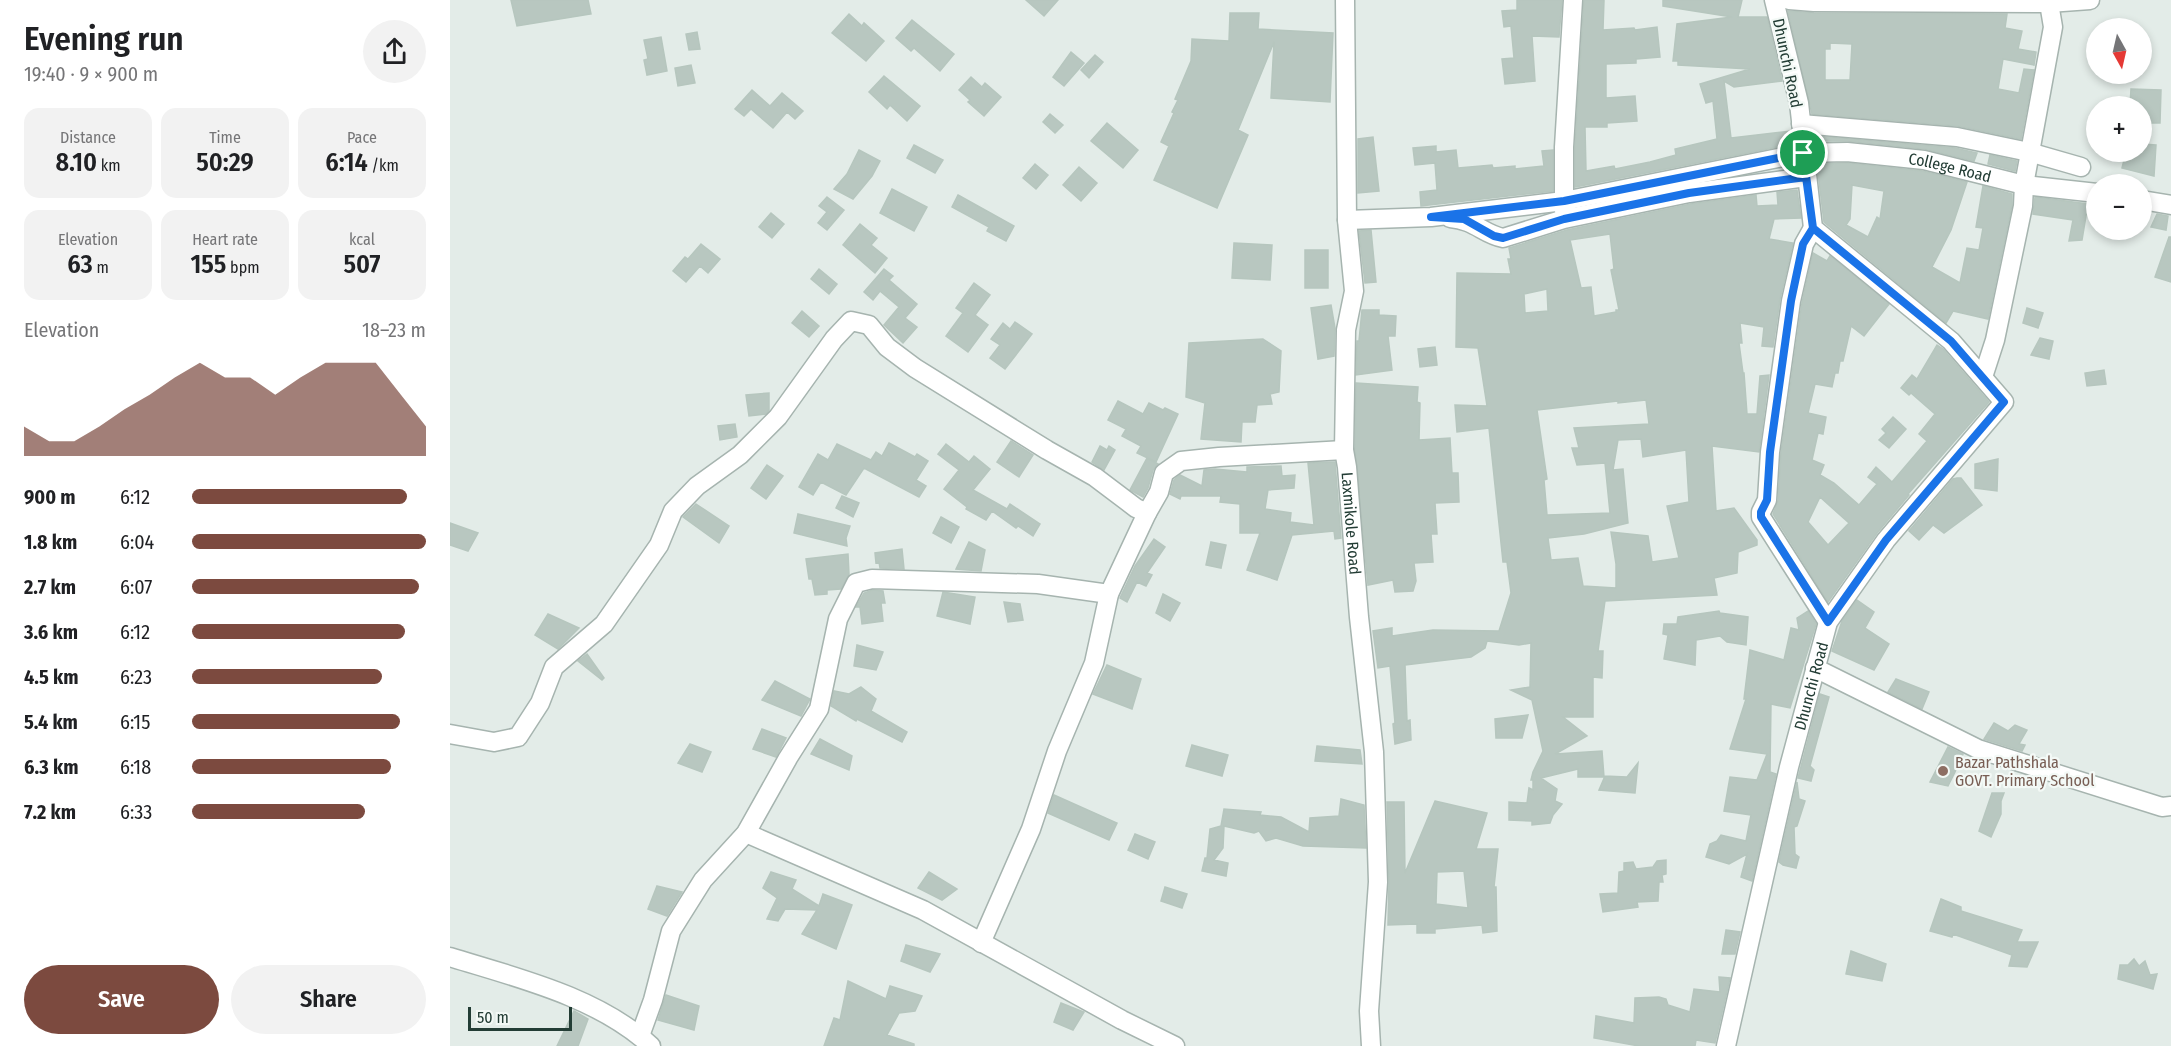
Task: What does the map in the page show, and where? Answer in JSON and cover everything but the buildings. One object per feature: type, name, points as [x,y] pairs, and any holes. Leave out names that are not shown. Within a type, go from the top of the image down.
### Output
[{"type":"street","name":"Laxmikole Road","points":[[1345,0],[1347,220],[1354,291],[1346,330],[1344,450],[1374,752],[1378,882],[1370,1011],[1371,1046]]},
{"type":"street","points":[[1564,210],[1564,147],[1573,0]]},
{"type":"street","name":"Dhunchi Road","points":[[1726,1046],[1789,766],[1828,622],[1886,540],[2002,406],[2003,399],[1951,341],[1813,228],[1799,103],[1774,0]]},
{"type":"street","points":[[1789,0],[2049,3],[2090,0]]},
{"type":"street","points":[[1983,377],[1995,340],[2023,206],[2029,152],[2053,27],[2049,3]]},
{"type":"street","points":[[1801,124],[1957,137],[2029,152],[2081,167]]},
{"type":"street","name":"College Road","points":[[1564,210],[1803,153],[1847,152],[1924,160],[2024,185],[2086,192]]},
{"type":"street","points":[[1347,220],[1564,210],[1806,177]]},
{"type":"street","points":[[2152,202],[2171,205]]},
{"type":"street","points":[[1431,217],[1464,219],[1494,236],[1503,238],[1564,210]]},
{"type":"street","points":[[1813,228],[1803,244],[1791,301],[1770,452],[1767,500],[1761,517],[1828,622]]},
{"type":"street","points":[[450,734],[494,742],[518,737],[540,703],[555,667],[604,624],[659,545],[673,511],[697,486],[740,455],[778,417],[834,339],[851,321],[869,325],[887,347],[915,368],[1095,477],[1136,508],[1147,513]]},
{"type":"street","points":[[981,943],[1031,829],[1057,751],[1094,663],[1109,594],[1159,492],[1164,473],[1181,461],[1344,450]]},
{"type":"street","points":[[450,957],[526,980],[605,1012],[646,1041],[653,1000],[671,932],[703,880],[746,833],[788,758],[819,710],[838,619],[856,583],[872,579],[1038,584],[1109,594]]},
{"type":"street","points":[[1815,668],[1978,749],[2162,807],[2171,806]]},
{"type":"street","points":[[746,833],[923,910],[1122,1020],[1174,1046]]},
{"type":"place","name":"Bazar Pathshala GOVT. Primary School","points":[[1943,771]]},
{"type":"route","points":[[1803,153],[1734,165],[1564,201],[1431,217],[1464,219],[1494,236],[1503,238],[1564,219],[1689,193],[1806,177],[1813,228],[1803,244],[1791,301],[1770,452],[1767,500],[1761,517],[1828,622],[1886,540],[2004,402],[1951,341],[1813,228],[1803,153]]}]
